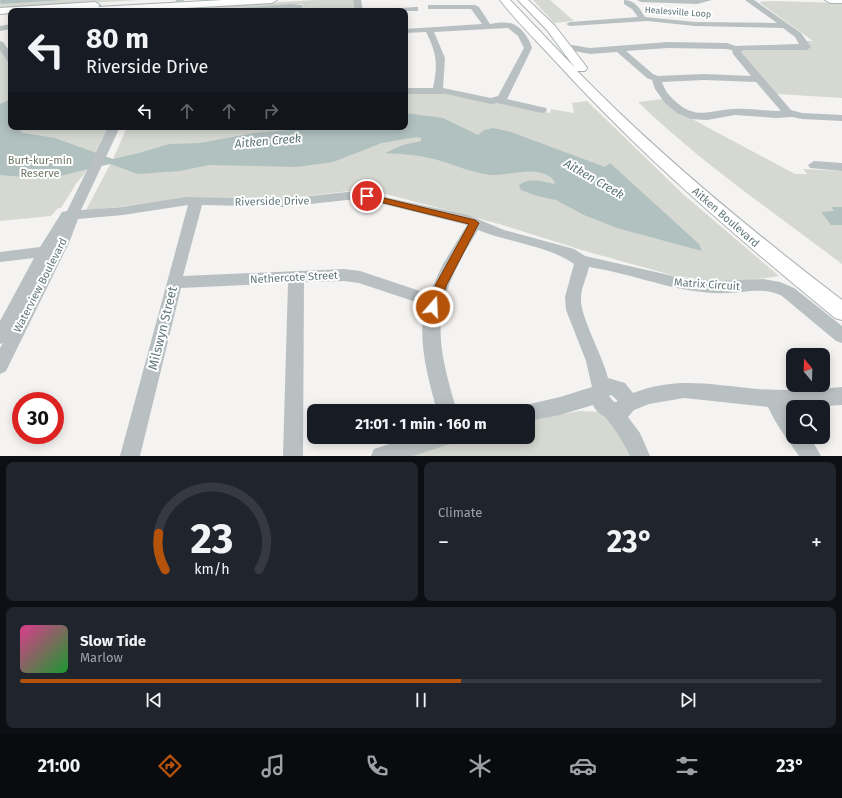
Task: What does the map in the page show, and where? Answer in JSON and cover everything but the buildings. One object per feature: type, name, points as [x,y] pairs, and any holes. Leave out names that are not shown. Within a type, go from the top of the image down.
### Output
[{"type":"main road","points":[[58,8],[272,0]]},
{"type":"main road","name":"Aitken Boulevard","points":[[523,0],[566,47],[615,116]]},
{"type":"main road","points":[[830,0],[842,0]]},
{"type":"main road","name":"Aitken Boulevard","points":[[505,1],[615,116],[714,207],[842,312]]},
{"type":"main road","points":[[121,8],[173,4]]},
{"type":"street","points":[[641,0],[697,2],[708,0]]},
{"type":"street","points":[[739,51],[746,48],[805,48],[807,46],[803,40],[749,0]]},
{"type":"street","points":[[627,2],[635,6],[643,19]]},
{"type":"street","points":[[266,8],[291,6],[299,8]]},
{"type":"street","points":[[431,7],[472,7],[476,9],[487,26]]},
{"type":"street","points":[[408,10],[415,9]]},
{"type":"street","name":"Healesville Loop","points":[[570,24],[643,19],[684,23],[785,26]]},
{"type":"street","points":[[684,23],[703,46]]},
{"type":"street","points":[[408,31],[510,26],[527,43],[528,48],[502,98],[499,100]]},
{"type":"street","points":[[428,29],[441,55],[442,71],[438,90]]},
{"type":"street","points":[[0,44],[8,55]]},
{"type":"street","points":[[574,58],[590,52],[668,45],[724,46],[739,51],[759,79],[787,112]]},
{"type":"street","points":[[566,47],[590,52]]},
{"type":"street","points":[[620,49],[650,76],[657,80],[701,77],[759,79]]},
{"type":"street","points":[[657,80],[657,85],[667,99],[688,115],[700,116],[736,112],[771,114],[787,112],[802,116],[842,118]]},
{"type":"street","points":[[408,91],[438,90],[457,92],[491,101],[499,100],[542,110]]},
{"type":"street","name":"Waterview Boulevard","points":[[0,337],[51,252],[112,130]]},
{"type":"street","points":[[819,168],[842,166]]},
{"type":"street","name":"Riverside Drive","points":[[72,212],[197,201],[283,203],[356,195],[380,199],[475,223],[499,233],[569,253],[581,261]]},
{"type":"street","name":"Milswyn Street","points":[[130,456],[192,212],[197,201]]},
{"type":"street","points":[[445,404],[435,357],[432,332],[434,302],[454,259],[475,223]]},
{"type":"street","points":[[0,257],[51,252]]},
{"type":"street","name":"Waterview Boulevard","points":[[0,366],[51,252]]},
{"type":"street","points":[[581,261],[582,271],[573,297],[574,310],[595,361],[636,448]]},
{"type":"street","name":"Matrix Circuit","points":[[581,261],[602,263],[672,282],[697,285],[744,287],[766,285],[779,287],[788,292],[842,336]]},
{"type":"street","name":"Nethercote Street","points":[[174,282],[296,277],[327,274],[360,277],[434,302]]},
{"type":"street","points":[[292,456],[296,277]]},
{"type":"street","points":[[535,411],[560,406],[695,389],[774,399],[842,396]]},
{"type":"street","points":[[774,399],[786,420]]},
{"type":"street","points":[[381,456],[420,444]]},
{"type":"street","points":[[803,444],[811,456]]},
{"type":"green space","points":[[0,0],[140,0],[0,8]]},
{"type":"green space","points":[[314,0],[353,0],[355,8],[303,8],[302,4],[255,8],[186,8]]},
{"type":"green space","points":[[533,0],[550,0],[574,21],[554,23]]},
{"type":"green space","points":[[759,2],[842,3],[842,98],[777,94],[742,54],[742,51],[747,49],[805,49],[806,41],[813,41]]},
{"type":"green space","name":"Burt-kur-min Reserve","points":[[0,49],[8,60],[8,130],[106,130],[85,173],[76,184],[61,208],[58,208],[51,216],[0,221]]},
{"type":"green space","points":[[435,91],[550,113],[551,109],[574,113],[572,103],[587,101],[684,195],[779,276],[729,283],[675,276],[585,251],[499,224],[378,192],[357,190],[281,199],[139,205],[86,210],[113,159],[126,130],[408,130],[408,92]]},
{"type":"green space","points":[[664,99],[681,113],[795,174],[807,174],[803,169],[842,171],[842,264],[763,206],[712,166],[638,102]]},
{"type":"green space","points":[[580,411],[603,412],[609,415],[632,456],[409,456],[448,444],[535,444],[535,419]]},
{"type":"water","points":[[0,0],[63,0],[1,4]]},
{"type":"water","name":"Aitken Creek","points":[[8,100],[8,130],[20,130],[23,133],[55,138],[113,159],[169,144],[200,143],[254,133],[291,130],[408,130],[408,113],[443,118],[478,135],[484,130],[493,128],[511,132],[605,167],[610,163],[699,244],[702,251],[617,228],[584,215],[556,200],[537,196],[521,190],[519,185],[528,181],[554,184],[555,182],[549,176],[542,173],[525,172],[491,175],[428,158],[385,153],[403,145],[421,141],[421,138],[417,137],[382,143],[333,162],[297,167],[209,165],[180,171],[138,174],[110,164],[47,179],[0,175],[0,104]]},
{"type":"water","points":[[831,207],[842,207],[842,225],[831,225],[821,212],[834,211]]},
{"type":"route","points":[[367,196],[421,210],[463,218],[475,223],[454,259],[433,307]]}]
